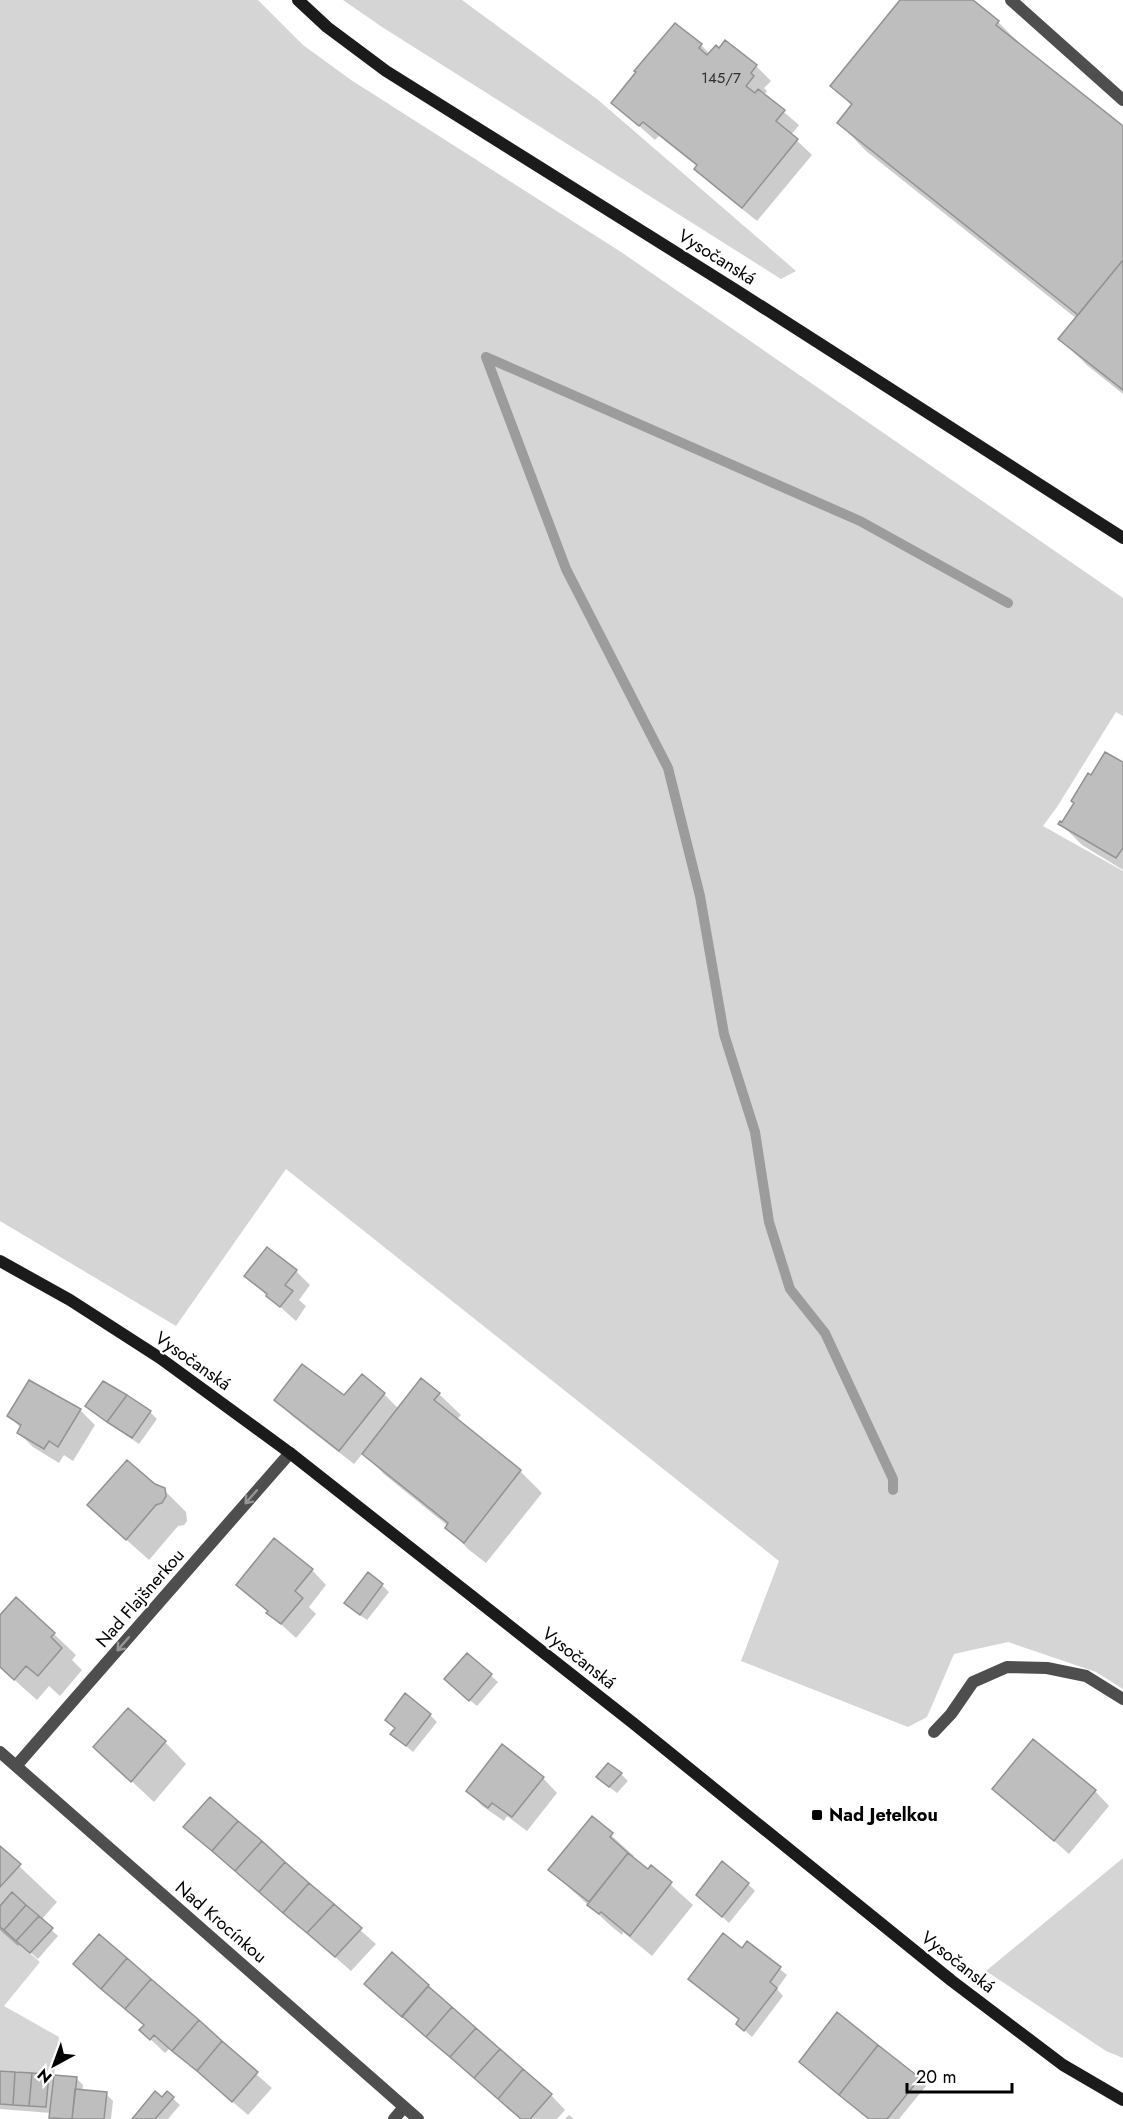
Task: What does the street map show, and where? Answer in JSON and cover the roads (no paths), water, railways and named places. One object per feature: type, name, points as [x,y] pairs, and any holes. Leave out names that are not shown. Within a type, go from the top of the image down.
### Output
[{"type":"main road","name":"Vysočanská","points":[[298,0],[327,27],[386,71],[739,292],[1123,538]]},
{"type":"main road","name":"Vysočanská","points":[[0,1261],[70,1300],[160,1358],[290,1453],[633,1723],[952,1981],[1063,2065],[1123,2100]]},
{"type":"street","points":[[1011,0],[1123,100]]},
{"type":"street","name":"Nad Flajšnerkou","points":[[16,1766],[290,1453]]},
{"type":"street","points":[[934,1732],[951,1714],[973,1682],[1006,1667],[1047,1668],[1086,1676],[1123,1699]]},
{"type":"street","name":"Nad Krocínkou","points":[[0,1752],[418,2119]]},
{"type":"street","points":[[394,2119],[404,2107]]},
{"type":"waterway","points":[[486,357],[566,569],[668,768],[700,896],[724,1034],[755,1132],[769,1222],[790,1289],[825,1333],[893,1479],[893,1490]]},
{"type":"waterway","points":[[486,357],[860,521],[1008,603]]},
{"type":"place","name":"Nad Jetelkou","points":[[817,1815]]}]
